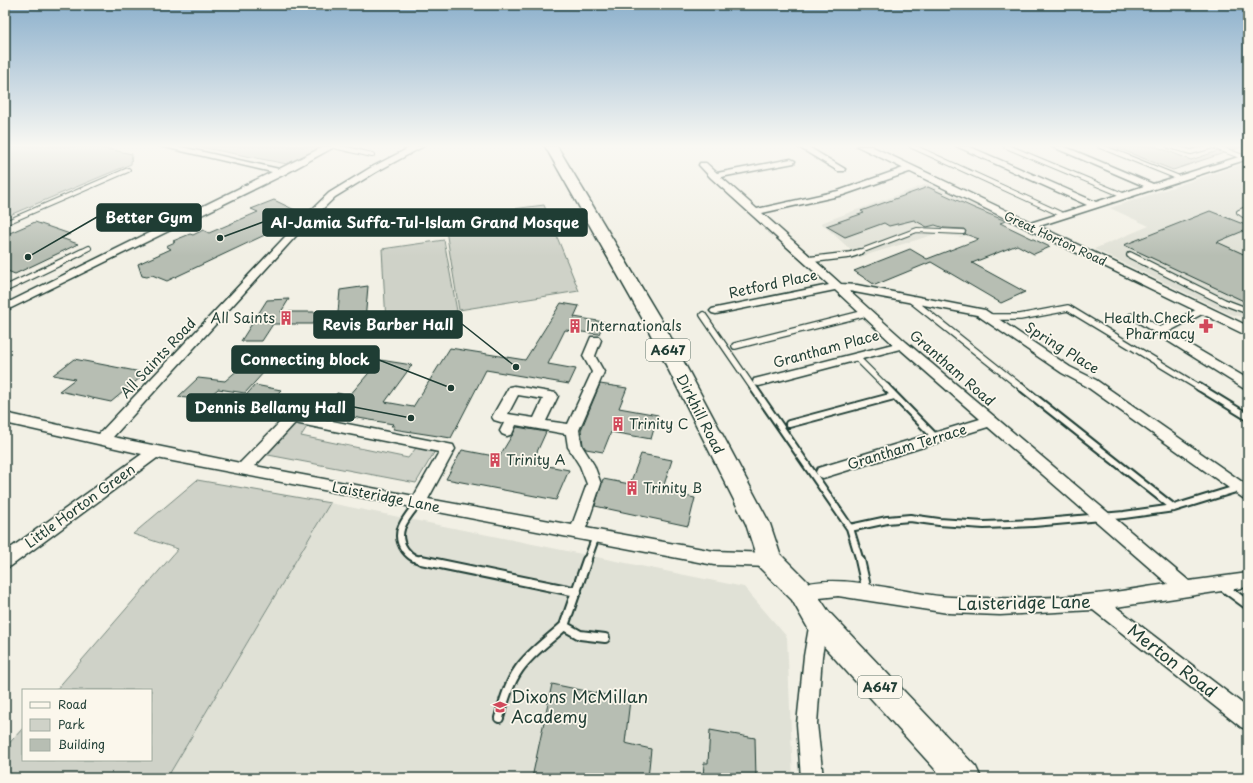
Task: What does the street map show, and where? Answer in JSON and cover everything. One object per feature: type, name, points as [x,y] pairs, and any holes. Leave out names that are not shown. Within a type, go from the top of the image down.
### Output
[{"type":"main road","name":"Dirkhill Road","points":[[572,183],[655,325],[758,524],[769,560]]},
{"type":"main road","name":"A647","points":[[769,560],[801,592],[819,621],[965,778]]},
{"type":"street","points":[[5,308],[261,183]]},
{"type":"street","name":"All Saints Road","points":[[102,440],[302,224],[332,195],[352,183]]},
{"type":"street","name":"Grantham Road","points":[[721,183],[902,345],[1186,589]]},
{"type":"street","points":[[754,212],[840,193],[870,183]]},
{"type":"street","name":"Great Horton Road","points":[[938,183],[1248,332]]},
{"type":"street","points":[[1044,183],[1096,205]]},
{"type":"street","points":[[1144,183],[1152,186]]},
{"type":"street","points":[[1030,226],[1162,183]]},
{"type":"street","name":"Spring Place","points":[[836,286],[857,288],[981,312],[1066,370],[1091,383],[1244,491]]},
{"type":"street","name":"Retford Place","points":[[716,311],[836,286]]},
{"type":"street","points":[[1161,331],[1202,310]]},
{"type":"street","points":[[1134,316],[1248,385]]},
{"type":"street","points":[[576,532],[594,484],[587,465],[575,447],[572,430],[598,372],[588,356],[596,340]]},
{"type":"street","name":"Grantham Place","points":[[759,382],[902,345]]},
{"type":"street","points":[[538,424],[551,396],[514,390],[499,417],[509,425],[538,424],[572,430]]},
{"type":"street","name":"Laisteridge Lane","points":[[5,418],[155,452],[418,503],[714,558],[769,560]]},
{"type":"street","points":[[242,469],[292,418],[448,449],[418,503]]},
{"type":"street","name":"Grantham Terrace","points":[[823,472],[991,422]]},
{"type":"street","name":"Little Horton Green","points":[[5,561],[155,452]]},
{"type":"street","name":"Laisteridge Lane","points":[[801,592],[838,588],[948,605],[1000,607],[1096,602],[1248,580]]},
{"type":"street","name":"Merton Road","points":[[1096,602],[1248,720]]},
{"type":"street","points":[[812,778],[807,724],[813,656],[819,621]]},
{"type":"lane","points":[[5,223],[99,183]]},
{"type":"lane","points":[[993,183],[1063,214]]},
{"type":"lane","points":[[1093,183],[1123,195]]},
{"type":"lane","points":[[1248,208],[1239,212],[1248,218]]},
{"type":"lane","points":[[807,260],[850,255],[917,230],[963,232]]},
{"type":"lane","points":[[5,289],[89,248]]},
{"type":"lane","points":[[1130,255],[1224,302],[1248,311]]},
{"type":"lane","points":[[908,298],[1174,508]]},
{"type":"lane","points":[[988,317],[1020,317],[1068,308],[1248,416]]},
{"type":"lane","points":[[735,346],[866,313]]},
{"type":"lane","points":[[703,315],[850,528],[857,549],[867,592]]},
{"type":"lane","points":[[856,357],[936,438]]},
{"type":"lane","points":[[789,424],[894,396]]},
{"type":"lane","points":[[850,528],[887,520],[910,518],[939,522],[984,525],[1034,523],[1103,517],[1174,508],[1210,498],[1244,491]]},
{"type":"lane","points":[[418,503],[407,516],[400,529],[399,541],[404,550],[414,559],[577,592]]},
{"type":"lane","points":[[498,718],[519,670],[539,647],[564,626],[596,536]]},
{"type":"lane","points":[[1219,584],[1248,605]]},
{"type":"lane","points":[[564,626],[580,635],[605,638]]},
{"type":"shaded area","points":[[1186,183],[1248,183],[1248,318],[1230,314],[1094,249],[1149,226],[1110,208]]},
{"type":"shaded area","points":[[927,184],[1009,220],[962,237],[936,234],[853,259],[824,262],[819,257],[851,250],[821,223]]},
{"type":"shaded area","name":"Dixons McMillan Academy","points":[[330,503],[744,587],[787,637],[793,778],[167,778]]},
{"type":"green space","points":[[5,183],[87,183],[5,217]]},
{"type":"green space","points":[[544,205],[579,291],[459,310],[444,218]]},
{"type":"green space","points":[[444,240],[457,311],[386,322],[382,249]]},
{"type":"green space","points":[[292,422],[308,425],[301,436],[408,458],[416,448],[435,451],[416,483],[263,454]]},
{"type":"green space","points":[[197,480],[330,503],[167,778],[5,778],[5,748],[22,729],[22,761],[152,761],[152,689],[57,689],[178,549],[133,534]]},
{"type":"building","points":[[928,187],[1006,221],[1000,223],[1050,247],[1034,254],[1017,245],[972,263],[1025,292],[1001,303],[931,262],[875,285],[854,271],[910,249],[927,259],[979,239],[965,234],[966,231],[964,229],[944,228],[935,225],[927,227],[914,220],[889,226],[884,223],[845,237],[826,226],[864,213],[861,211]]},
{"type":"building","points":[[274,200],[299,212],[288,217],[292,219],[264,231],[269,233],[167,281],[152,275],[147,277],[142,276],[138,264],[171,249],[166,246],[175,242],[173,241],[190,234],[193,235],[203,230],[209,233],[258,212],[251,209]]},
{"type":"building","points":[[1210,211],[1248,226],[1248,229],[1217,242],[1248,256],[1248,303],[1124,245]]},
{"type":"building","points":[[35,222],[70,234],[61,238],[78,244],[15,274],[5,270],[5,235]]},
{"type":"building","points":[[368,286],[365,321],[337,324],[340,290]]},
{"type":"building","name":"All Saints","points":[[289,299],[281,312],[321,312],[313,324],[273,324],[262,341],[241,341],[267,300]]},
{"type":"building","points":[[561,303],[579,306],[574,317],[604,322],[599,334],[565,330],[548,364],[576,369],[569,384],[486,370],[451,438],[393,429],[395,426],[391,426],[393,424],[324,412],[337,393],[349,396],[380,360],[412,365],[385,402],[413,407],[450,348],[525,360]]},
{"type":"building","points":[[74,359],[146,373],[111,402],[59,391],[75,379],[53,375]]},
{"type":"building","points":[[240,368],[265,371],[245,393],[218,389],[205,400],[178,397],[198,378],[225,381]]},
{"type":"building","name":"Trinity C","points":[[600,384],[627,388],[619,408],[658,415],[651,439],[611,432],[603,452],[586,449],[583,445],[581,430]]},
{"type":"building","points":[[255,385],[281,390],[261,411],[236,407]]},
{"type":"building","name":"Trinity A","points":[[517,427],[546,432],[532,463],[569,470],[556,500],[446,479],[462,450],[499,457]]},
{"type":"building","name":"Trinity B","points":[[641,454],[672,460],[662,491],[695,498],[688,526],[595,506],[603,479],[630,484]]},
{"type":"building","points":[[552,684],[630,700],[625,743],[651,749],[648,778],[532,778]]},
{"type":"building","points":[[710,730],[755,738],[756,778],[703,778],[704,763],[708,763]]},
{"type":"place","name":"Al-Jamia Suffa-Tul-Islam Grand Mosque","points":[[220,238]]},
{"type":"place","name":"Better Gym","points":[[28,257]]},
{"type":"place","name":"All Saints","points":[[286,318]]},
{"type":"place","name":"Internationals","points":[[575,326]]},
{"type":"place","name":"Health Check Pharmacy","points":[[1206,326]]},
{"type":"place","name":"Revis Barber Hall","points":[[516,367]]},
{"type":"place","name":"Connecting block","points":[[451,388]]},
{"type":"place","name":"Dennis Bellamy Hall","points":[[411,418]]},
{"type":"place","name":"Trinity C","points":[[618,424]]},
{"type":"place","name":"Trinity A","points":[[495,460]]},
{"type":"place","name":"Trinity B","points":[[632,488]]},
{"type":"place","name":"Dixons McMillan Academy","points":[[500,707]]}]
